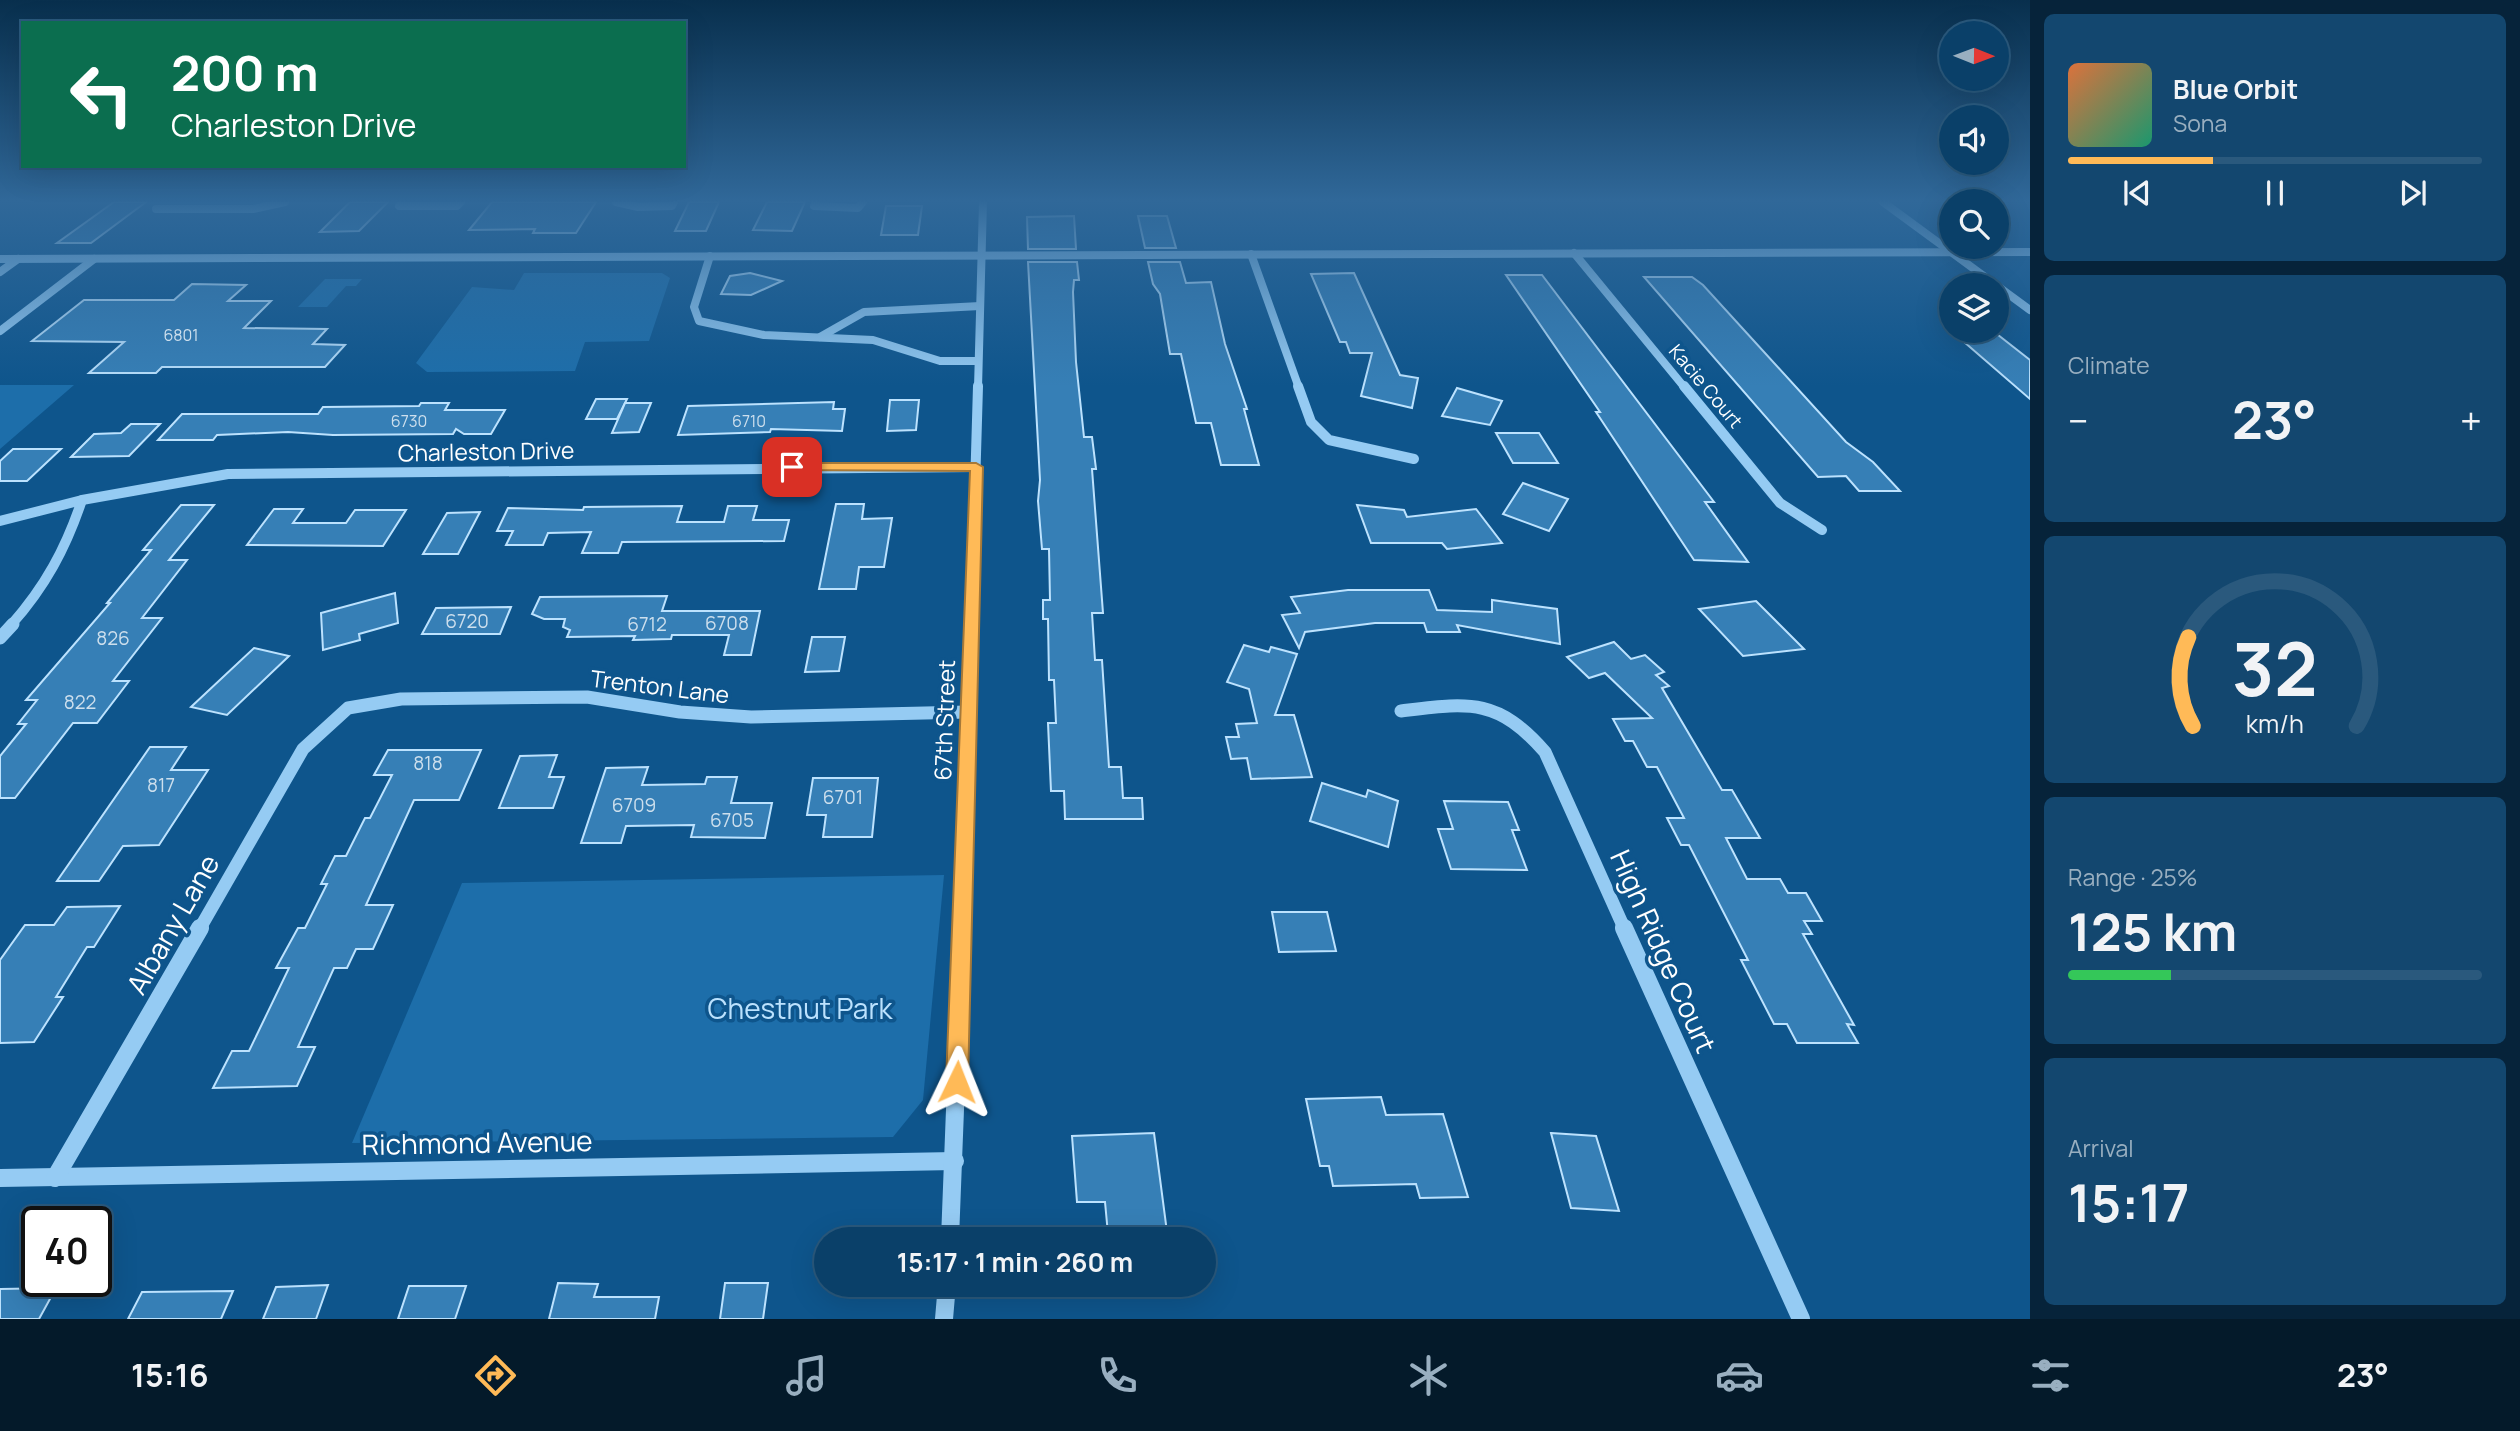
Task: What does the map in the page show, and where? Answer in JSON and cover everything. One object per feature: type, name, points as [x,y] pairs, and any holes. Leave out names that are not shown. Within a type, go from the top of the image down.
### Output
[{"type":"street","points":[[0,331],[89,264]]},
{"type":"street","points":[[708,264],[694,307],[699,321],[764,335],[873,340],[940,361],[978,361]]},
{"type":"street","name":"67th Street","points":[[951,1227],[955,1161],[981,264]]},
{"type":"street","points":[[1254,264],[1311,422],[1329,440],[1414,459]]},
{"type":"street","name":"Kacie Court","points":[[1583,264],[1780,503],[1822,530]]},
{"type":"street","points":[[1967,264],[2030,310]]},
{"type":"street","points":[[820,337],[864,313],[944,305],[980,306]]},
{"type":"street","name":"Charleston Drive","points":[[0,521],[82,500],[198,478],[260,473],[976,467]]},
{"type":"street","points":[[0,638],[35,600],[60,564],[82,500]]},
{"type":"street","name":"Trenton Lane","points":[[348,708],[401,699],[587,697],[718,716],[968,712]]},
{"type":"street","name":"High Ridge Court","points":[[1401,711],[1465,704],[1491,709],[1525,726],[1545,752],[1801,1319]]},
{"type":"street","name":"Albany Lane","points":[[55,1178],[303,749],[348,708]]},
{"type":"street","name":"Richmond Avenue","points":[[0,1178],[955,1161]]},
{"type":"street","points":[[944,1319],[946,1297]]},
{"type":"green space","points":[[524,273],[662,273],[670,278],[649,341],[585,342],[575,371],[427,372],[416,363],[472,287],[514,290]]},
{"type":"green space","points":[[325,279],[362,279],[356,286],[346,286],[327,307],[298,307]]},
{"type":"green space","points":[[0,385],[74,385],[0,449]]},
{"type":"green space","name":"Chestnut Park","points":[[944,875],[923,1100],[893,1137],[352,1143],[462,883]]},
{"type":"building","points":[[1028,264],[1077,264],[1079,280],[1074,280],[1073,292],[1076,362],[1084,437],[1092,437],[1096,469],[1092,469],[1103,613],[1092,613],[1095,660],[1102,660],[1109,767],[1121,767],[1123,798],[1142,798],[1143,819],[1065,819],[1064,791],[1051,791],[1048,723],[1056,723],[1054,680],[1049,680],[1048,619],[1043,619],[1043,600],[1050,600],[1049,549],[1042,549],[1038,501],[1040,480]]},
{"type":"building","points":[[1148,264],[1180,264],[1186,283],[1211,282],[1225,344],[1247,409],[1244,409],[1259,465],[1221,465],[1211,423],[1196,423],[1181,354],[1170,354],[1160,294],[1153,284]]},
{"type":"building","points":[[750,273],[782,281],[751,295],[721,294],[730,276]]},
{"type":"building","points":[[1354,273],[1400,375],[1418,378],[1412,408],[1361,396],[1372,353],[1350,353],[1346,342],[1340,342],[1311,274]]},
{"type":"building","points":[[1506,275],[1542,275],[1714,502],[1705,502],[1748,562],[1694,560],[1596,412],[1600,412]]},
{"type":"building","points":[[1644,277],[1692,277],[1703,285],[1846,442],[1873,462],[1900,491],[1859,491],[1846,476],[1818,477]]},
{"type":"building","points":[[192,284],[246,285],[228,301],[271,301],[244,328],[327,329],[313,344],[345,345],[325,367],[162,367],[156,373],[89,373],[124,342],[32,341],[84,300],[174,300]]},
{"type":"building","points":[[1965,343],[2008,343],[2030,360],[2030,399]]},
{"type":"building","points":[[1457,388],[1502,401],[1490,425],[1442,416]]},
{"type":"building","points":[[596,399],[627,399],[617,419],[586,419]]},
{"type":"building","points":[[890,400],[919,400],[916,430],[887,431]]},
{"type":"building","points":[[834,402],[833,409],[845,409],[842,431],[771,429],[770,432],[678,435],[688,406]]},
{"type":"building","points":[[421,403],[449,403],[445,410],[505,410],[491,434],[464,434],[456,429],[453,434],[333,435],[288,432],[217,435],[213,440],[158,440],[182,414],[318,414],[323,407],[419,406]]},
{"type":"building","points":[[625,403],[651,403],[639,432],[612,433]]},
{"type":"building","points":[[131,424],[160,424],[129,456],[71,457],[94,434],[121,433]]},
{"type":"building","points":[[1496,433],[1539,433],[1558,463],[1513,463]]},
{"type":"building","points":[[13,449],[61,449],[27,481],[0,481],[0,461]]},
{"type":"building","points":[[1523,483],[1568,499],[1549,531],[1503,514]]},
{"type":"building","points":[[836,504],[864,504],[862,519],[892,518],[884,567],[859,567],[856,589],[819,589]]},
{"type":"building","points":[[181,505],[214,505],[169,560],[187,560],[142,618],[162,618],[113,681],[129,681],[97,723],[73,723],[15,798],[0,798],[0,756],[26,724],[18,724],[37,700],[26,700],[110,603],[107,603],[151,550],[143,550]]},
{"type":"building","points":[[1357,505],[1404,510],[1407,517],[1476,509],[1502,543],[1447,549],[1442,543],[1371,543]]},
{"type":"building","points":[[682,506],[677,522],[724,522],[728,506],[757,506],[753,520],[789,520],[784,541],[622,542],[618,553],[582,553],[591,532],[548,533],[543,545],[506,545],[513,531],[497,531],[508,508],[583,510],[584,507]]},
{"type":"building","points":[[274,509],[303,509],[293,523],[346,523],[355,510],[406,510],[383,546],[247,545]]},
{"type":"building","points":[[480,512],[458,554],[423,554],[447,513]]},
{"type":"building","points":[[1348,590],[1429,590],[1437,610],[1492,612],[1492,600],[1557,609],[1560,644],[1457,625],[1460,632],[1427,632],[1424,623],[1375,623],[1305,632],[1299,648],[1282,615],[1300,613],[1291,597]]},
{"type":"building","points":[[395,593],[398,623],[359,634],[360,640],[323,650],[321,613]]},
{"type":"building","points":[[667,596],[662,611],[760,611],[751,655],[724,655],[729,635],[672,635],[671,639],[633,640],[635,636],[567,637],[570,630],[563,627],[565,619],[544,619],[532,614],[540,597]]},
{"type":"building","points":[[1756,601],[1804,649],[1743,656],[1699,609]]},
{"type":"building","points":[[511,607],[500,634],[422,634],[436,608]]},
{"type":"building","points":[[812,637],[845,637],[839,671],[805,672]]},
{"type":"building","points":[[1614,642],[1631,659],[1645,655],[1664,672],[1656,675],[1669,686],[1662,688],[1722,790],[1732,790],[1760,838],[1726,838],[1747,879],[1780,879],[1788,893],[1806,893],[1822,921],[1804,921],[1812,934],[1803,934],[1854,1025],[1847,1024],[1858,1043],[1797,1043],[1787,1024],[1774,1024],[1741,960],[1748,960],[1689,845],[1681,845],[1667,818],[1684,818],[1657,767],[1647,767],[1633,741],[1625,741],[1613,719],[1652,718],[1605,673],[1589,678],[1567,657]]},
{"type":"building","points":[[1244,645],[1269,652],[1271,647],[1297,654],[1275,715],[1294,715],[1312,777],[1251,779],[1247,758],[1231,759],[1226,737],[1239,737],[1236,724],[1257,723],[1249,689],[1227,682]]},
{"type":"building","points":[[254,648],[289,656],[227,715],[191,707]]},
{"type":"building","points":[[150,747],[186,747],[171,770],[208,770],[159,845],[123,846],[99,881],[57,881]]},
{"type":"building","points":[[388,750],[481,750],[459,800],[414,800],[366,905],[393,905],[373,949],[356,949],[347,968],[334,968],[298,1047],[315,1047],[297,1086],[213,1088],[232,1051],[249,1051],[289,968],[276,968],[298,928],[305,928],[327,884],[321,884],[335,856],[346,856],[365,818],[370,818],[392,775],[374,775]]},
{"type":"building","points":[[557,755],[549,777],[564,777],[553,808],[499,808],[520,756]]},
{"type":"building","points":[[648,767],[642,785],[705,784],[707,777],[737,777],[731,803],[772,803],[765,838],[691,837],[694,825],[626,826],[621,843],[581,843],[606,768]]},
{"type":"building","points":[[813,778],[878,778],[872,837],[823,837],[826,815],[807,815]]},
{"type":"building","points":[[1322,783],[1366,797],[1368,790],[1398,801],[1388,847],[1310,821]]},
{"type":"building","points":[[1444,801],[1508,802],[1519,830],[1512,830],[1527,870],[1451,869],[1438,829],[1453,829]]},
{"type":"building","points":[[120,906],[94,947],[87,947],[56,997],[63,997],[34,1042],[0,1043],[0,960],[25,925],[54,925],[67,907]]},
{"type":"building","points":[[1272,912],[1327,912],[1336,951],[1279,952]]},
{"type":"building","points":[[1381,1097],[1386,1115],[1443,1114],[1468,1197],[1420,1198],[1416,1184],[1333,1186],[1329,1166],[1320,1166],[1306,1099]]},
{"type":"building","points":[[1154,1133],[1166,1227],[1107,1227],[1105,1202],[1077,1202],[1072,1136]]},
{"type":"building","points":[[1551,1133],[1596,1136],[1619,1211],[1571,1208]]},
{"type":"building","points":[[558,1283],[598,1284],[594,1297],[659,1297],[655,1319],[549,1319]]},
{"type":"building","points":[[725,1283],[768,1283],[763,1319],[720,1319]]},
{"type":"building","points":[[328,1285],[316,1319],[263,1319],[276,1287]]},
{"type":"building","points":[[409,1286],[466,1286],[455,1319],[398,1319]]},
{"type":"building","points":[[0,1289],[21,1289],[21,1297],[51,1297],[39,1319],[0,1319]]},
{"type":"building","points":[[233,1291],[221,1319],[128,1319],[142,1292]]},
{"type":"route","points":[[792,467],[976,467],[957,1082]]}]
